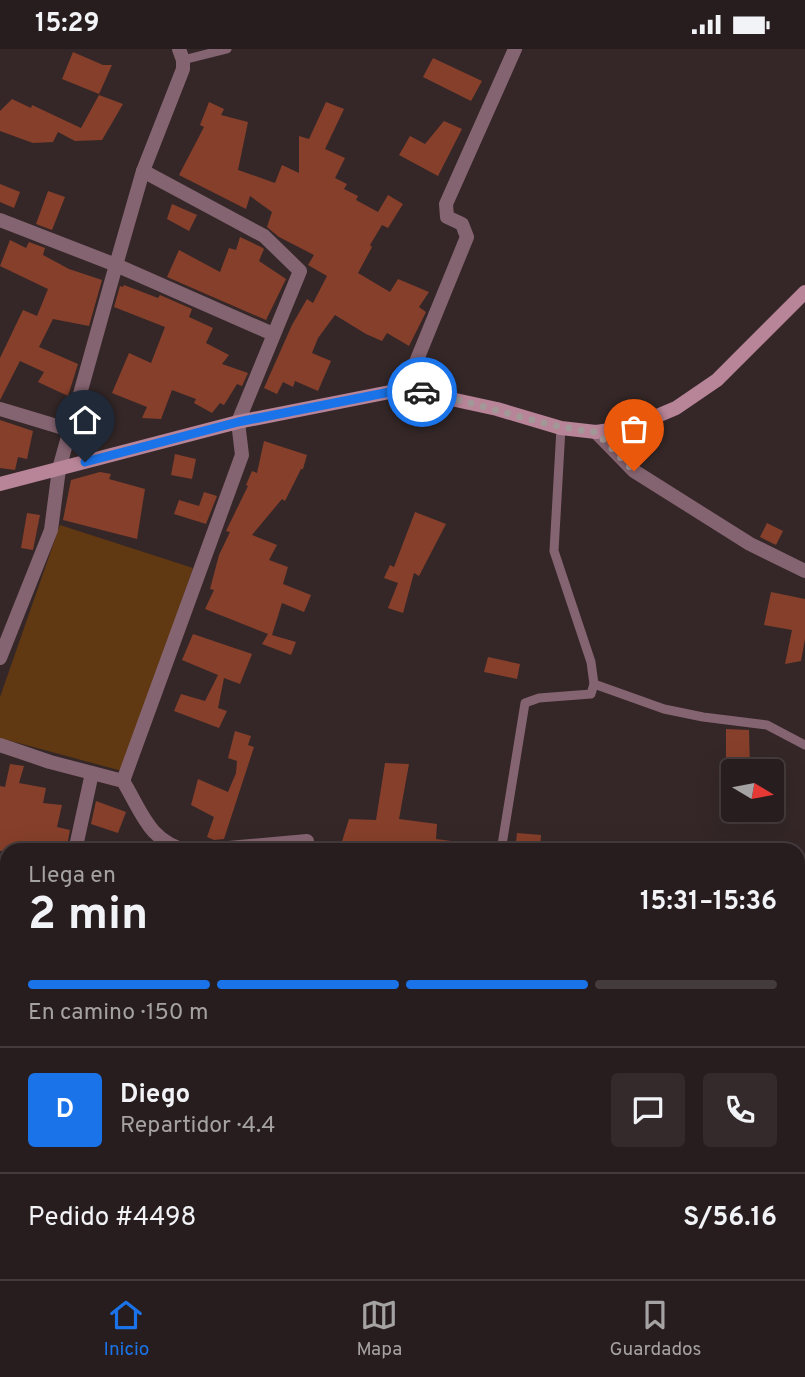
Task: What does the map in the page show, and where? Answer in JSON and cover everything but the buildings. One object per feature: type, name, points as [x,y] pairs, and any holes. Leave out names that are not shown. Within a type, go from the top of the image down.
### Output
[{"type":"main road","points":[[0,484],[238,422],[405,389],[497,409],[561,428],[596,432],[631,426],[676,408],[717,380],[805,292]]},
{"type":"street","points":[[405,389],[467,237],[462,224],[447,217],[446,205],[515,49]]},
{"type":"street","points":[[0,659],[51,530],[59,469],[143,171],[183,69],[181,54]]},
{"type":"street","points":[[123,781],[242,455],[238,422],[300,271],[264,236],[143,171]]},
{"type":"street","points":[[0,221],[116,265],[273,334]]},
{"type":"street","points":[[0,409],[70,430]]},
{"type":"street","points":[[596,432],[634,471],[750,544],[805,571]]},
{"type":"street","points":[[0,745],[50,762],[123,781],[153,833],[168,843]]},
{"type":"street","points":[[77,843],[92,773]]},
{"type":"street","points":[[285,843],[307,841]]},
{"type":"lane","points":[[181,54],[227,49]]},
{"type":"lane","points":[[502,843],[525,703],[539,698],[591,694],[594,684],[591,662],[554,551],[561,428]]},
{"type":"lane","points":[[594,684],[664,709],[767,726],[805,745]]},
{"type":"shaded area","points":[[60,525],[193,568],[122,771],[0,738],[0,697]]},
{"type":"way so far","points":[[422,392],[497,409],[561,428],[596,432],[634,471]]},
{"type":"route","points":[[85,462],[238,422],[405,389],[422,392]]}]
